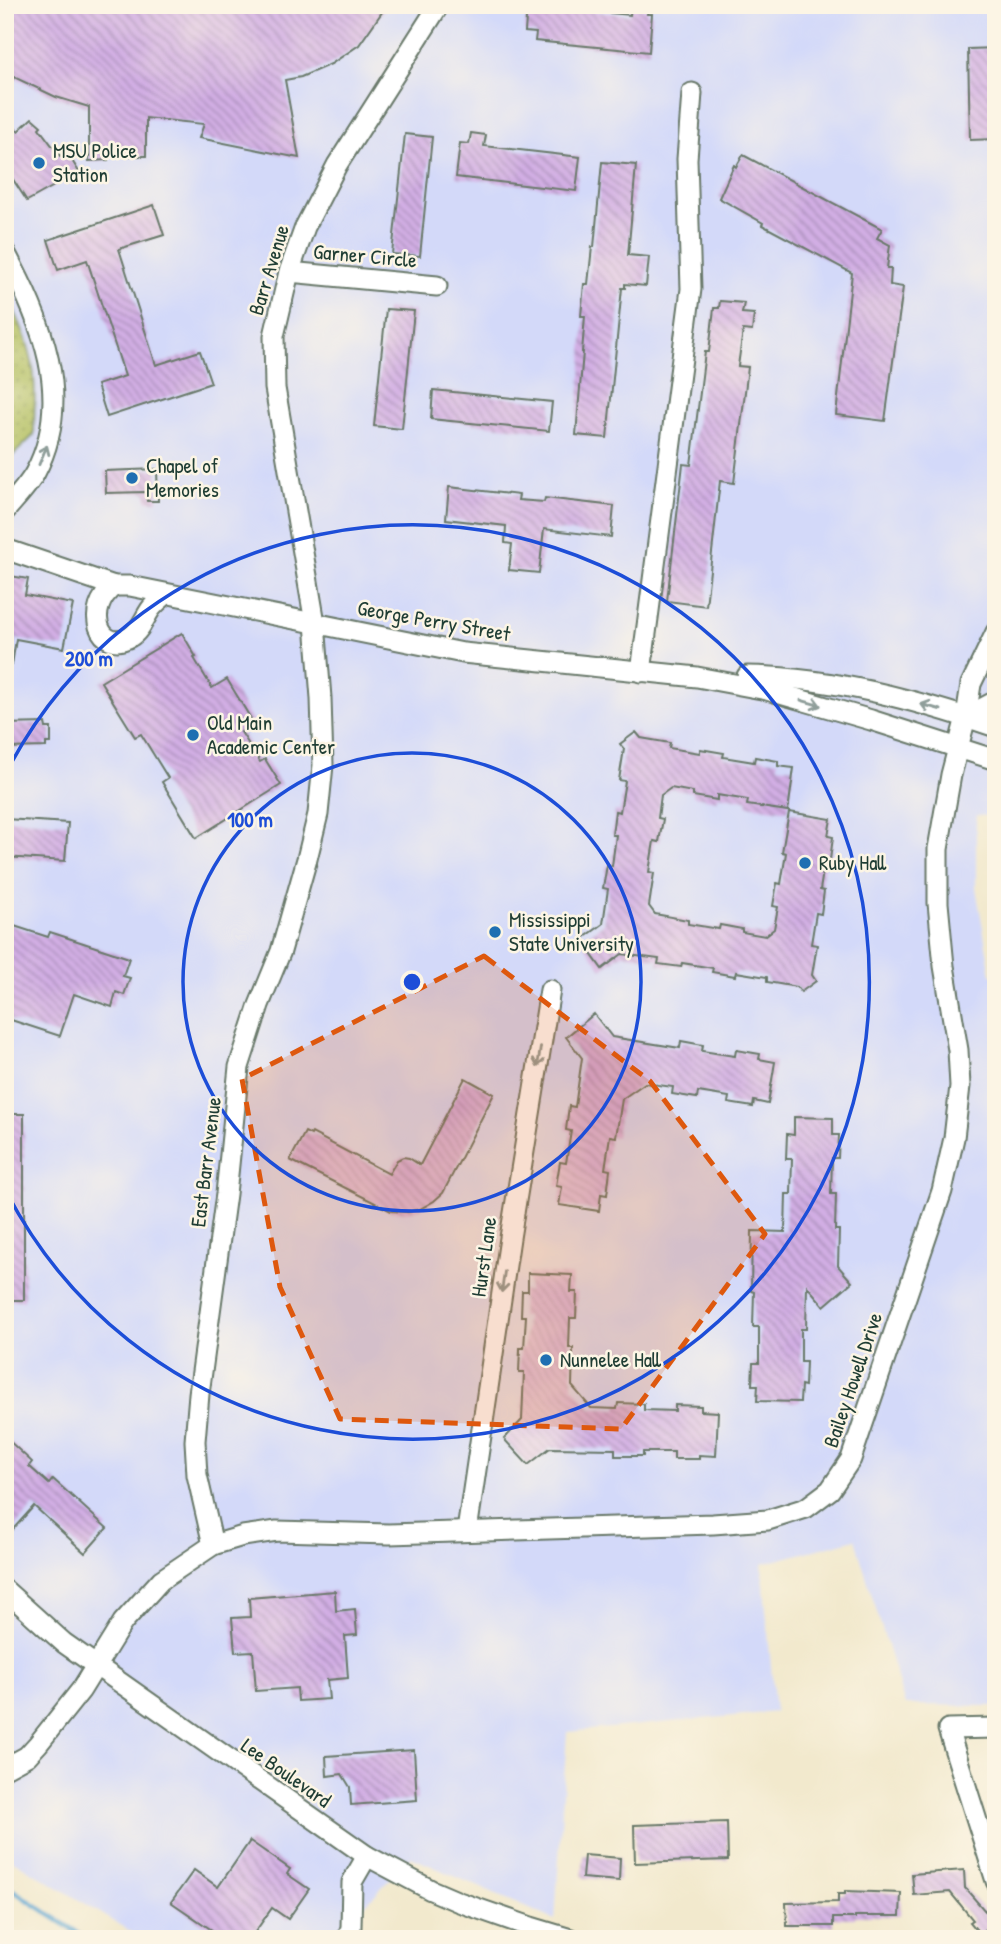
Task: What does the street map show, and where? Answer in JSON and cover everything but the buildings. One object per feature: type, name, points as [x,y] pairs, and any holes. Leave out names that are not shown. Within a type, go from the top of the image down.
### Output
[{"type":"street","name":"Barr Avenue","points":[[315,623],[275,388],[274,335],[289,271],[305,227],[337,164],[439,5]]},
{"type":"street","points":[[640,672],[691,289],[687,159],[692,93]]},
{"type":"street","points":[[5,252],[23,284],[46,347],[54,412],[50,439],[34,475],[5,511]]},
{"type":"street","name":"Garner Circle","points":[[289,271],[437,285]]},
{"type":"street","name":"George Perry Street","points":[[5,549],[114,586],[130,586],[463,653],[697,677],[762,677],[832,684],[898,698],[996,727]]},
{"type":"street","points":[[114,586],[104,594],[97,613],[97,623],[100,631],[119,640],[137,631],[151,608],[166,594]]},
{"type":"street","name":"East Barr Avenue","points":[[213,1545],[197,1475],[195,1441],[199,1394],[226,1194],[239,1068],[281,951],[318,814],[323,765],[315,623]]},
{"type":"street","points":[[966,717],[971,684],[996,632]]},
{"type":"street","name":"George Perry Street","points":[[697,677],[767,690],[996,760]]},
{"type":"street","points":[[966,717],[996,701]]},
{"type":"street","name":"Bailey Howell Drive","points":[[213,1545],[243,1536],[276,1531],[389,1534],[768,1520],[806,1508],[830,1490],[851,1459],[942,1191],[954,1138],[960,1086],[958,1051],[944,966],[938,903],[938,849],[956,748],[966,717]]},
{"type":"street","name":"Hurst Lane","points":[[467,1531],[550,990]]},
{"type":"street","points":[[5,1768],[27,1756],[38,1745],[98,1665],[123,1622],[161,1580],[213,1545]]},
{"type":"street","name":"Lee Boulevard","points":[[5,1590],[64,1643],[98,1665],[122,1686],[367,1856],[459,1902],[571,1939]]},
{"type":"street","points":[[996,1728],[948,1729],[996,1881]]},
{"type":"street","points":[[348,1939],[351,1927],[352,1882],[367,1856]]},
{"type":"highlighted area","points":[[484,956],[650,1081],[765,1234],[621,1429],[340,1419],[280,1287],[242,1079]]},
{"type":"shaded area","name":"Mississippi State University","points":[[5,5],[996,5],[996,817],[976,815],[976,888],[991,975],[996,977],[996,1706],[905,1705],[855,1539],[762,1564],[775,1712],[567,1732],[555,1920],[411,1857],[364,1906],[356,1939],[143,1939],[5,1855]]},
{"type":"green space","points":[[5,291],[29,349],[35,396],[34,435],[5,463]]},
{"type":"waterway","points":[[5,1885],[87,1939]]},
{"type":"place","name":"MSU Police Station","points":[[39,163]]},
{"type":"place","name":"Chapel of Memories","points":[[132,478]]},
{"type":"place","name":"Old Main Academic Center","points":[[193,735]]},
{"type":"place","name":"Ruby Hall","points":[[805,863]]},
{"type":"place","name":"Mississippi State University","points":[[495,932]]},
{"type":"place","name":"Nunnelee Hall","points":[[546,1360]]}]
